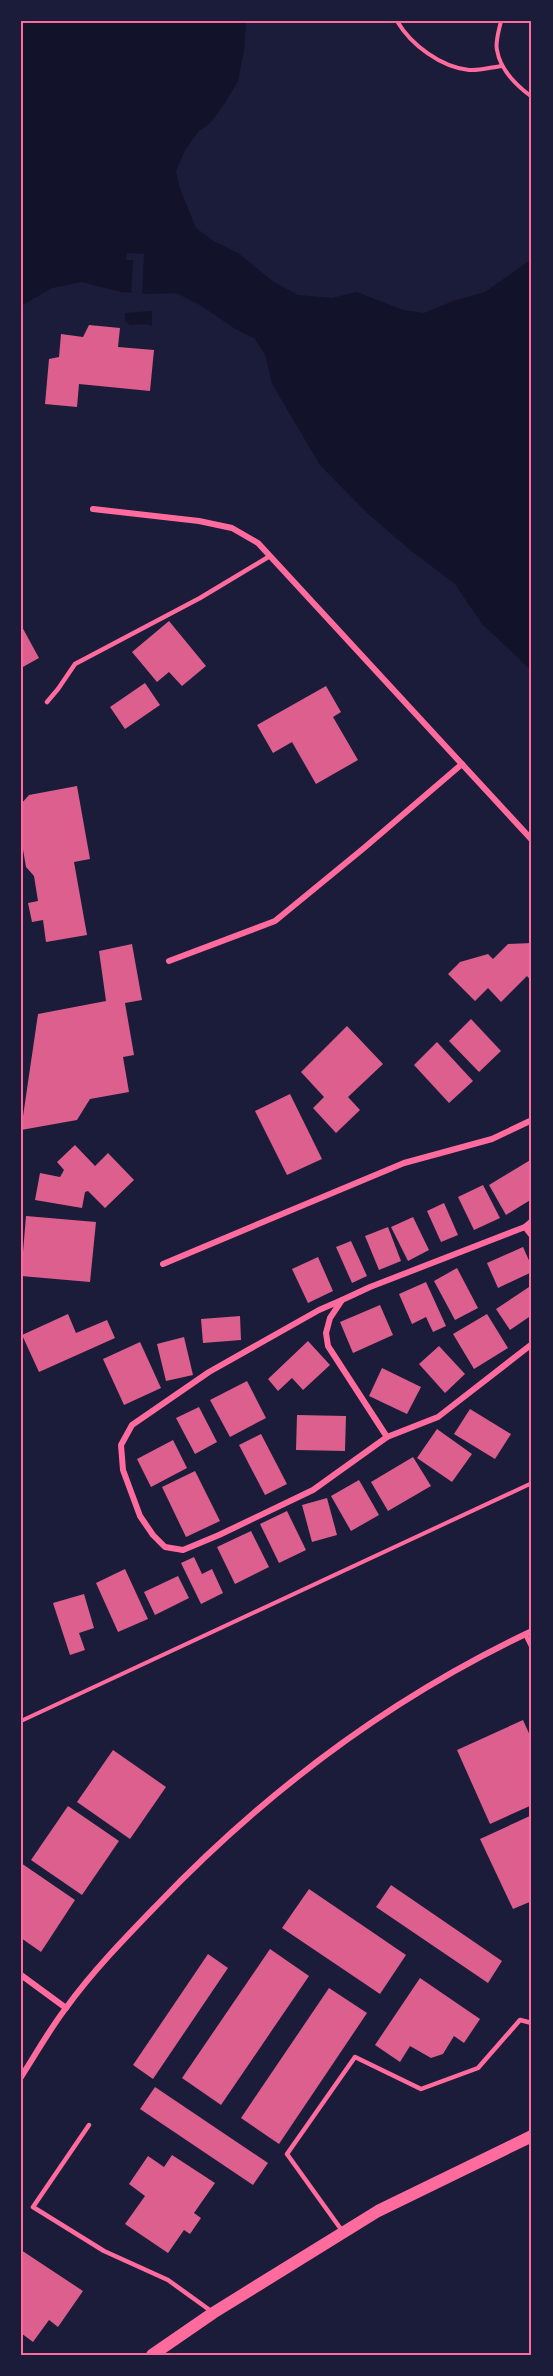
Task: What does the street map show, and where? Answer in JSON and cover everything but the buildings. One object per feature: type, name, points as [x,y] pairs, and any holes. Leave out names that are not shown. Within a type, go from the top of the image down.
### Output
[{"type":"main road","points":[[152,2355],[213,2313],[378,2211],[532,2136]]},
{"type":"street","points":[[93,509],[199,521],[232,528],[258,543],[532,840]]},
{"type":"street","points":[[170,961],[275,921],[462,764]]},
{"type":"street","points":[[163,1264],[404,1163],[492,1139],[532,1120]]},
{"type":"street","points":[[532,1221],[525,1227],[370,1287],[319,1310],[209,1372],[132,1425],[121,1445],[123,1470],[140,1516],[153,1535],[165,1547],[183,1550],[219,1536],[313,1490],[387,1437],[438,1417],[532,1344]]},
{"type":"street","points":[[525,1227],[532,1236]]},
{"type":"street","points":[[342,1300],[330,1318],[326,1333],[328,1346],[387,1437]]},
{"type":"street","points":[[21,2077],[66,2008],[126,1937],[187,1873],[246,1819],[307,1769],[390,1711],[454,1671],[529,1633]]},
{"type":"street","points":[[21,1974],[66,2008]]},
{"type":"lane","points":[[47,702],[75,664],[200,598],[270,556]]},
{"type":"lane","points":[[529,1633],[532,1648]]},
{"type":"lane","points":[[342,2232],[287,2154],[356,2057],[421,2089],[478,2068],[520,2020],[532,2023]]},
{"type":"lane","points":[[89,2125],[33,2207],[104,2251],[168,2280],[213,2313]]},
{"type":"path","points":[[398,21],[403,30],[422,48],[445,62],[470,70],[502,66]]},
{"type":"path","points":[[501,21],[496,49],[502,66],[532,97]]},
{"type":"path","points":[[21,1721],[532,1483]]},
{"type":"shaded area","points":[[21,21],[246,21],[244,51],[238,81],[210,123],[199,131],[185,150],[176,171],[180,189],[196,228],[215,242],[238,253],[274,282],[298,295],[332,298],[357,292],[403,310],[424,313],[453,301],[485,292],[532,259],[532,671],[482,624],[455,584],[366,512],[320,465],[272,384],[265,354],[254,338],[176,293],[121,292],[82,282],[52,288],[21,306]]},
{"type":"shaded area","points":[[152,311],[152,326],[125,323],[125,313]]},
{"type":"pier","points":[[127,253],[144,254],[142,297],[131,296],[133,260],[126,260]]}]
